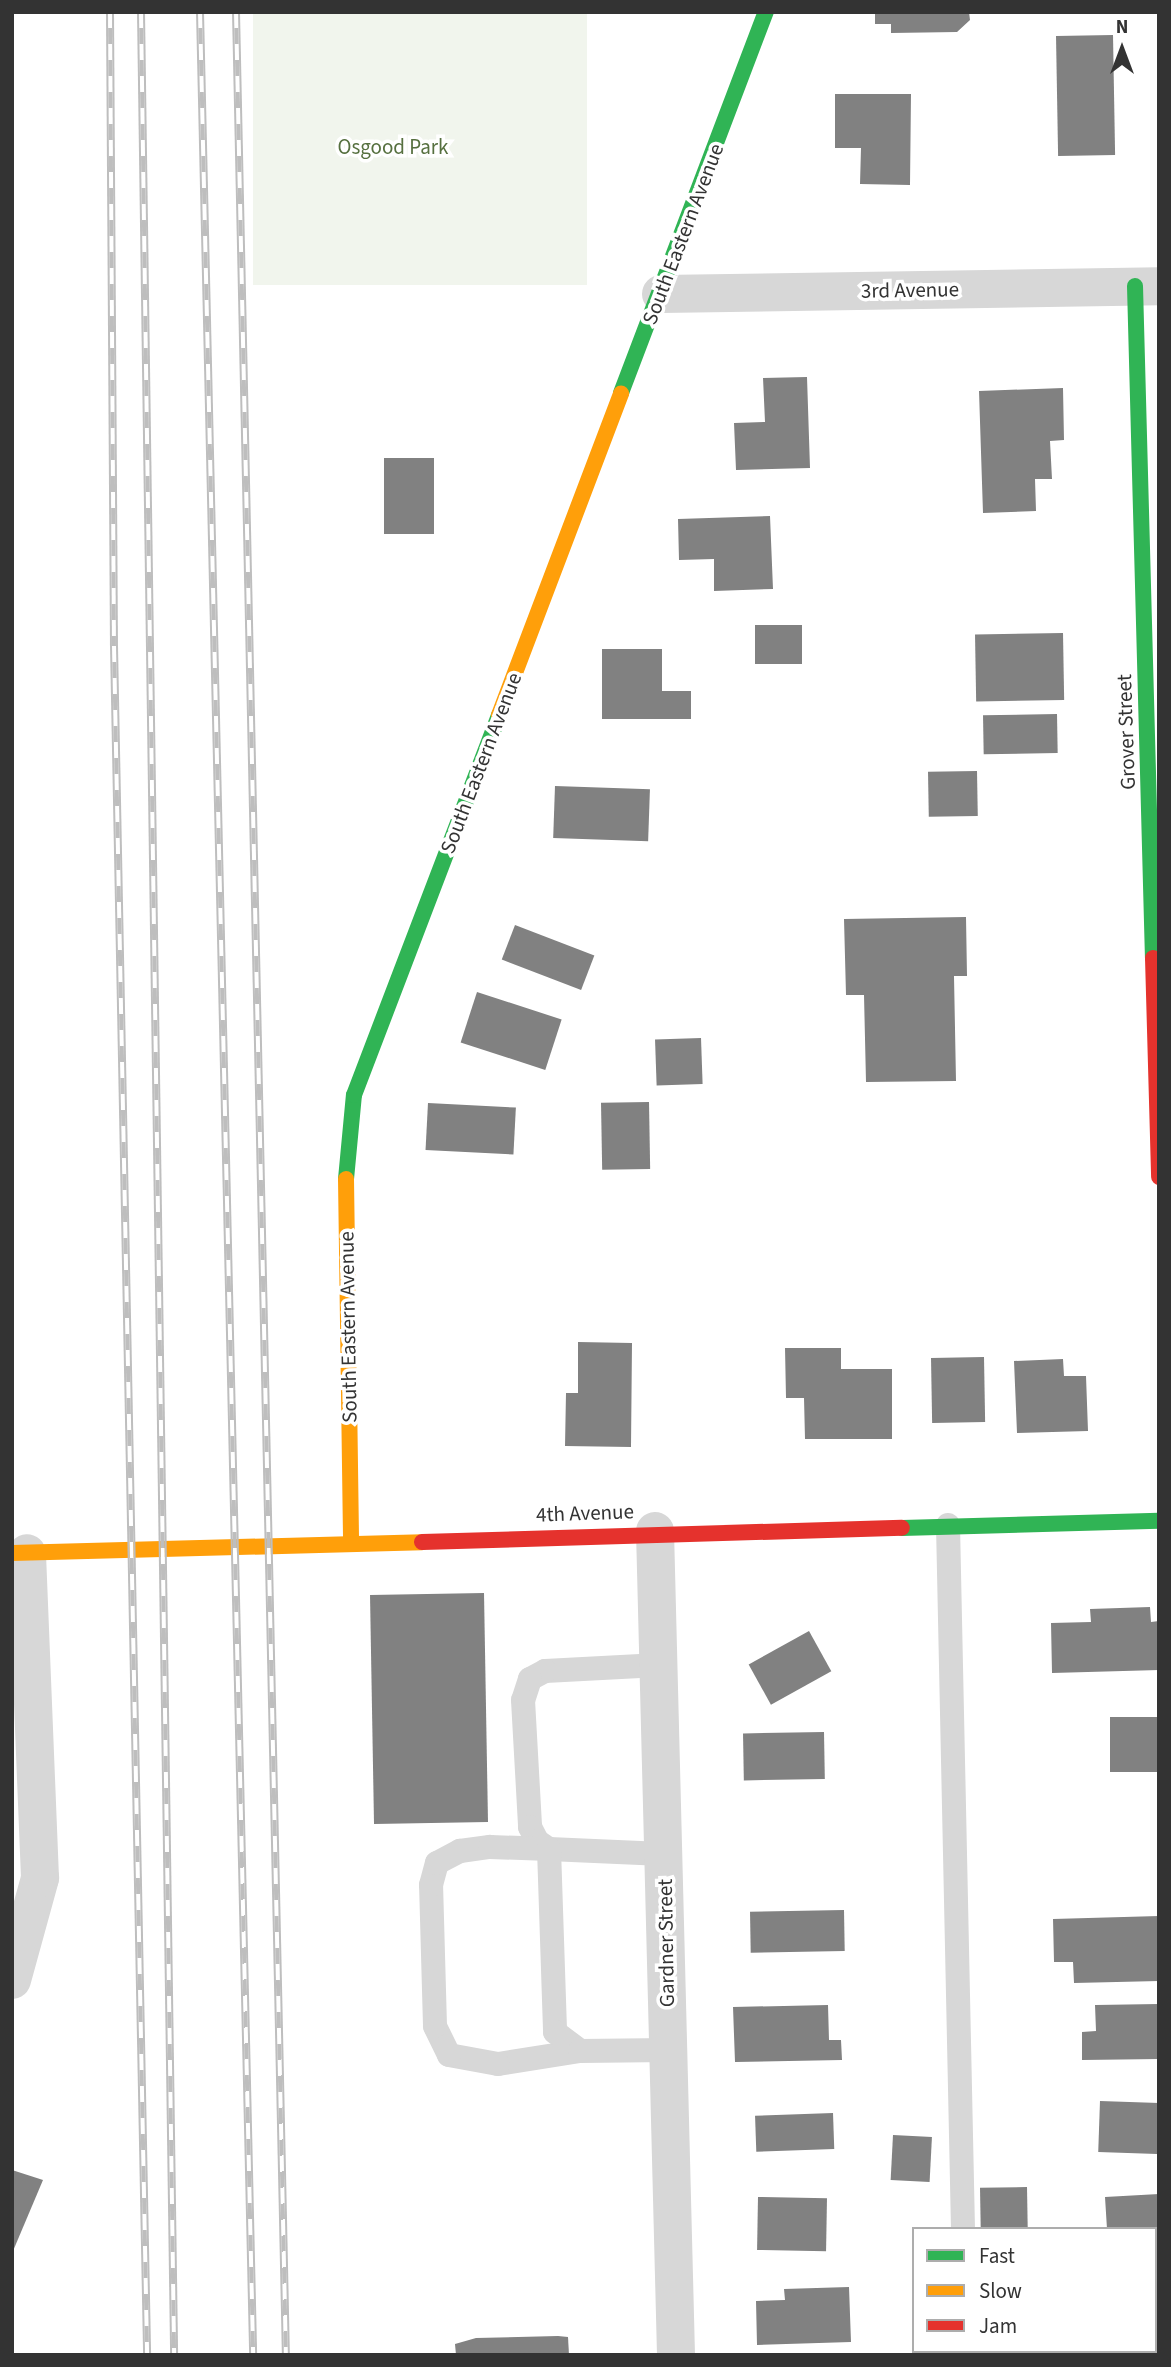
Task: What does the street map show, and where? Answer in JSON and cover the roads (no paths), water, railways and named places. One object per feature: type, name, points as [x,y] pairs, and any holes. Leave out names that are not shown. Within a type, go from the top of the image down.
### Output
[{"type":"street","name":"South Eastern Avenue","points":[[351,1543],[346,1174],[354,1095],[661,294],[766,12]]},
{"type":"street","name":"3rd Avenue","points":[[661,294],[1147,286]]},
{"type":"street","name":"Grover Street","points":[[1147,286],[1159,1177]]},
{"type":"street","name":"4th Avenue","points":[[19,1553],[655,1531],[1159,1521]]},
{"type":"street","name":"Gardner Street","points":[[655,1531],[676,2355]]},
{"type":"street","points":[[12,1980],[40,1878],[19,1553]]},
{"type":"lane","points":[[948,1525],[963,2227]]},
{"type":"lane","points":[[580,2051],[555,2032],[550,1849],[530,1827],[523,1700],[530,1679],[545,1671],[659,1665]]},
{"type":"lane","points":[[663,1854],[480,1848],[437,1863],[431,1885],[435,2025],[449,2055],[469,2063],[580,2051],[668,2050]]},
{"type":"railway","points":[[110,12],[114,646],[147,2355]]},
{"type":"railway","points":[[141,12],[174,2355]]},
{"type":"railway","points":[[200,12],[253,2355]]},
{"type":"railway","points":[[236,12],[286,2355]]},
{"type":"park label","name":"Osgood Park","points":[[393,147]]}]
